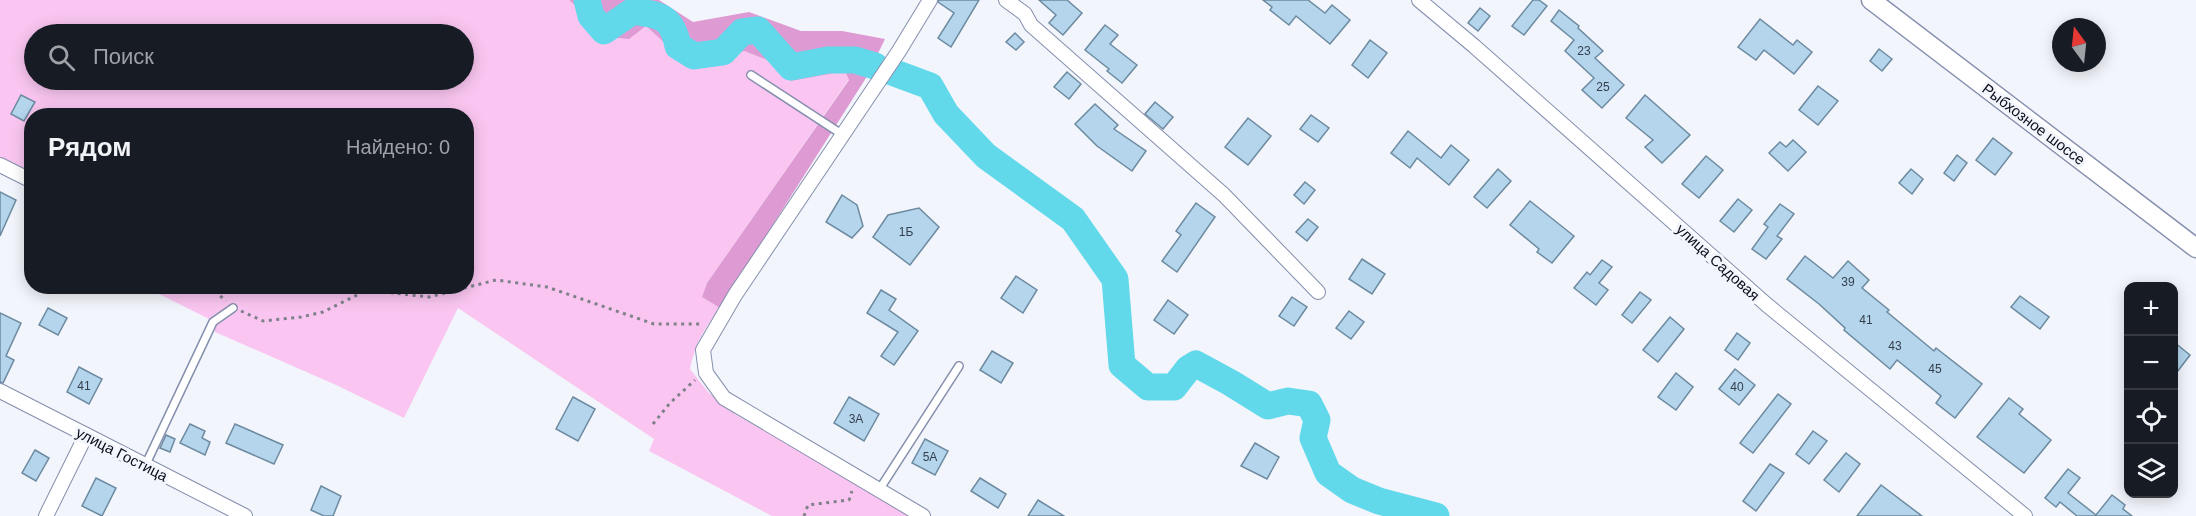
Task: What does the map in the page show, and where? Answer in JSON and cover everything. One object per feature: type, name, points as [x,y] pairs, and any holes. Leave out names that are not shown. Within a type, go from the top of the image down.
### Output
[{"type":"street","points":[[923,516],[724,399],[706,373],[703,350],[735,295],[899,51],[930,0]]},
{"type":"street","points":[[1006,0],[1025,15],[1031,25],[1224,195],[1318,292]]},
{"type":"street","name":"улица Садовая","points":[[1419,0],[1767,305],[2025,516]]},
{"type":"street","name":"Рыбхозное шоссе","points":[[1872,0],[2196,248]]},
{"type":"street","points":[[0,165],[24,178]]},
{"type":"street","name":"улица Гостица","points":[[0,391],[245,516]]},
{"type":"street","points":[[46,516],[86,435]]},
{"type":"lane","points":[[751,75],[843,135]]},
{"type":"lane","points":[[145,466],[213,322],[233,308]]},
{"type":"lane","points":[[878,490],[959,366]]},
{"type":"path","points":[[474,286],[496,280],[547,287],[654,324],[719,324]]},
{"type":"path","points":[[218,294],[233,308],[263,321],[323,312],[359,294]]},
{"type":"path","points":[[402,294],[429,297],[441,294]]},
{"type":"path","points":[[653,424],[670,403],[697,378],[706,373]]},
{"type":"path","points":[[804,516],[808,505],[849,500],[857,478]]},
{"type":"shaded area","points":[[0,0],[569,0],[581,11],[595,36],[646,26],[682,59],[716,63],[744,51],[770,61],[791,81],[845,70],[849,79],[707,283],[702,297],[720,308],[701,336],[690,369],[709,393],[736,415],[915,516],[772,516],[649,451],[654,439],[458,308],[404,418],[336,385],[215,332],[213,321],[159,294],[474,294],[474,108],[24,108],[24,182],[0,170]]},
{"type":"shaded area","points":[[569,0],[659,0],[693,22],[749,12],[801,31],[842,31],[885,39],[866,78],[720,308],[702,297],[707,283],[849,80],[845,71],[791,81],[770,61],[744,51],[716,63],[682,59],[646,26],[629,39],[595,36],[581,11]]},
{"type":"building","points":[[939,0],[979,0],[951,47],[938,38],[954,13],[938,2]]},
{"type":"building","points":[[1039,0],[1067,0],[1082,13],[1063,35],[1049,23],[1056,15]]},
{"type":"building","points":[[1263,0],[1308,0],[1325,13],[1332,5],[1350,20],[1330,44],[1296,16],[1289,25],[1270,10],[1272,7]]},
{"type":"building","points":[[1533,0],[1539,0],[1547,6],[1524,35],[1512,26]]},
{"type":"building","points":[[1480,8],[1490,16],[1478,31],[1468,23]]},
{"type":"building","points":[[1559,10],[1579,26],[1578,28],[1603,51],[1595,58],[1624,85],[1602,108],[1582,90],[1594,78],[1565,51],[1574,40],[1551,21]]},
{"type":"building","points":[[1760,19],[1793,45],[1797,40],[1812,52],[1794,74],[1764,50],[1756,60],[1738,47]]},
{"type":"building","points":[[1105,25],[1118,35],[1110,44],[1137,65],[1122,83],[1085,50]]},
{"type":"building","points":[[1015,33],[1024,42],[1016,50],[1006,42]]},
{"type":"building","points":[[1370,40],[1387,53],[1368,78],[1352,65]]},
{"type":"building","points":[[1879,49],[1892,59],[1882,71],[1870,61]]},
{"type":"building","points":[[1067,72],[1081,84],[1069,99],[1054,87]]},
{"type":"building","points":[[1818,86],[1838,101],[1818,125],[1799,110]]},
{"type":"building","points":[[21,95],[35,102],[32,108],[24,108],[24,121],[11,114]]},
{"type":"building","points":[[1645,95],[1690,135],[1662,163],[1645,147],[1653,140],[1626,118]]},
{"type":"building","points":[[1155,102],[1173,117],[1163,129],[1145,114]]},
{"type":"building","points":[[1095,104],[1118,125],[1114,129],[1146,151],[1132,171],[1097,146],[1075,124]]},
{"type":"building","points":[[1311,115],[1329,128],[1318,142],[1300,129]]},
{"type":"building","points":[[1248,118],[1271,136],[1248,165],[1225,147]]},
{"type":"building","points":[[1408,131],[1441,158],[1451,145],[1469,160],[1449,185],[1417,158],[1410,168],[1391,153]]},
{"type":"building","points":[[1993,138],[2012,153],[1995,175],[1976,160]]},
{"type":"building","points":[[1793,140],[1806,152],[1788,171],[1769,153],[1780,142],[1786,147]]},
{"type":"building","points":[[1957,155],[1967,163],[1954,181],[1944,173]]},
{"type":"building","points":[[1706,156],[1723,170],[1699,198],[1682,184]]},
{"type":"building","points":[[1498,169],[1511,181],[1487,208],[1474,197]]},
{"type":"building","points":[[1911,169],[1923,179],[1912,194],[1899,183]]},
{"type":"building","points":[[1305,182],[1315,190],[1304,204],[1294,195]]},
{"type":"building","points":[[0,192],[16,200],[0,236]]},
{"type":"building","points":[[842,195],[857,205],[863,226],[852,238],[826,222]]},
{"type":"building","points":[[1738,199],[1752,210],[1734,232],[1720,221]]},
{"type":"building","points":[[1530,201],[1574,236],[1552,263],[1537,252],[1539,249],[1510,225]]},
{"type":"building","points":[[1196,203],[1215,217],[1177,272],[1162,261],[1181,235],[1176,231]]},
{"type":"building","points":[[1780,204],[1794,214],[1777,236],[1782,239],[1766,259],[1752,249],[1768,227],[1764,224]]},
{"type":"building","points":[[919,208],[939,227],[910,265],[873,237],[888,215]]},
{"type":"building","points":[[1308,219],[1318,227],[1307,241],[1296,232]]},
{"type":"building","points":[[1805,256],[1833,278],[1848,261],[1869,280],[1862,288],[1889,310],[1887,312],[1934,351],[1936,348],[1982,384],[1955,418],[1936,403],[1941,396],[1897,360],[1890,369],[1844,330],[1845,328],[1819,304],[1787,279]]},
{"type":"building","points":[[1362,259],[1385,274],[1372,294],[1349,279]]},
{"type":"building","points":[[1602,260],[1612,267],[1599,283],[1608,290],[1596,305],[1574,288],[1587,272],[1590,275]]},
{"type":"building","points":[[1016,276],[1037,290],[1023,313],[1001,298]]},
{"type":"building","points":[[881,290],[896,299],[889,310],[918,331],[894,365],[881,356],[898,332],[867,313]]},
{"type":"building","points":[[1640,292],[1651,300],[1632,323],[1622,315]]},
{"type":"building","points":[[2020,296],[2049,317],[2040,329],[2011,307]]},
{"type":"building","points":[[1292,297],[1307,307],[1294,326],[1279,316]]},
{"type":"building","points":[[1168,300],[1188,315],[1174,334],[1154,320]]},
{"type":"building","points":[[48,308],[67,318],[58,335],[39,325]]},
{"type":"building","points":[[1349,311],[1364,322],[1351,339],[1336,328]]},
{"type":"building","points":[[0,313],[21,323],[6,356],[14,360],[3,383],[0,382]]},
{"type":"building","points":[[1670,317],[1684,329],[1658,362],[1643,350]]},
{"type":"building","points":[[1737,333],[1750,343],[1738,360],[1725,350]]},
{"type":"building","points":[[2178,345],[2190,355],[2178,371]]},
{"type":"building","points":[[992,351],[1013,363],[1001,383],[980,370]]},
{"type":"building","points":[[79,367],[102,379],[89,404],[67,392]]},
{"type":"building","points":[[1735,369],[1755,385],[1739,405],[1719,389]]},
{"type":"building","points":[[1676,373],[1693,387],[1676,410],[1658,397]]},
{"type":"building","points":[[1778,394],[1791,404],[1753,453],[1740,443]]},
{"type":"building","points":[[573,397],[595,409],[578,441],[556,429]]},
{"type":"building","points":[[849,397],[879,414],[864,441],[834,423]]},
{"type":"building","points":[[2009,398],[2023,409],[2019,414],[2051,440],[2024,473],[1977,437]]},
{"type":"building","points":[[190,424],[205,431],[202,438],[210,442],[205,455],[180,443]]},
{"type":"building","points":[[235,424],[283,445],[274,464],[226,443]]},
{"type":"building","points":[[1813,431],[1827,441],[1809,464],[1796,454]]},
{"type":"building","points":[[166,435],[175,439],[170,452],[160,448]]},
{"type":"building","points":[[925,439],[948,451],[935,475],[912,463]]},
{"type":"building","points":[[1255,443],[1279,457],[1267,479],[1241,466]]},
{"type":"building","points":[[35,450],[49,458],[36,481],[22,473]]},
{"type":"building","points":[[1846,453],[1860,464],[1839,492],[1824,480]]},
{"type":"building","points":[[1770,464],[1784,473],[1756,511],[1743,501]]},
{"type":"building","points":[[2068,469],[2080,478],[2068,493],[2096,515],[2112,495],[2125,505],[2123,509],[2132,516],[2077,516],[2060,502],[2056,507],[2045,498]]},
{"type":"building","points":[[96,478],[116,488],[102,516],[82,506]]},
{"type":"building","points":[[980,478],[1006,494],[998,508],[971,491]]},
{"type":"building","points":[[1881,485],[1922,516],[1857,516]]},
{"type":"building","points":[[321,486],[341,496],[333,516],[324,516],[311,510]]},
{"type":"building","points":[[1038,500],[1064,516],[1028,516]]},
{"type":"waterway","points":[[587,0],[591,16],[604,31],[633,11],[651,14],[668,23],[678,46],[694,56],[723,52],[742,32],[758,30],[791,67],[828,60],[855,60],[875,66]]},
{"type":"waterway","points":[[892,72],[930,86],[946,114],[986,156],[1073,219],[1115,279],[1122,365],[1148,387],[1174,387],[1188,369],[1196,364],[1268,406],[1288,401],[1309,404],[1317,420],[1313,438],[1328,473],[1352,490],[1379,501],[1436,516]]}]
